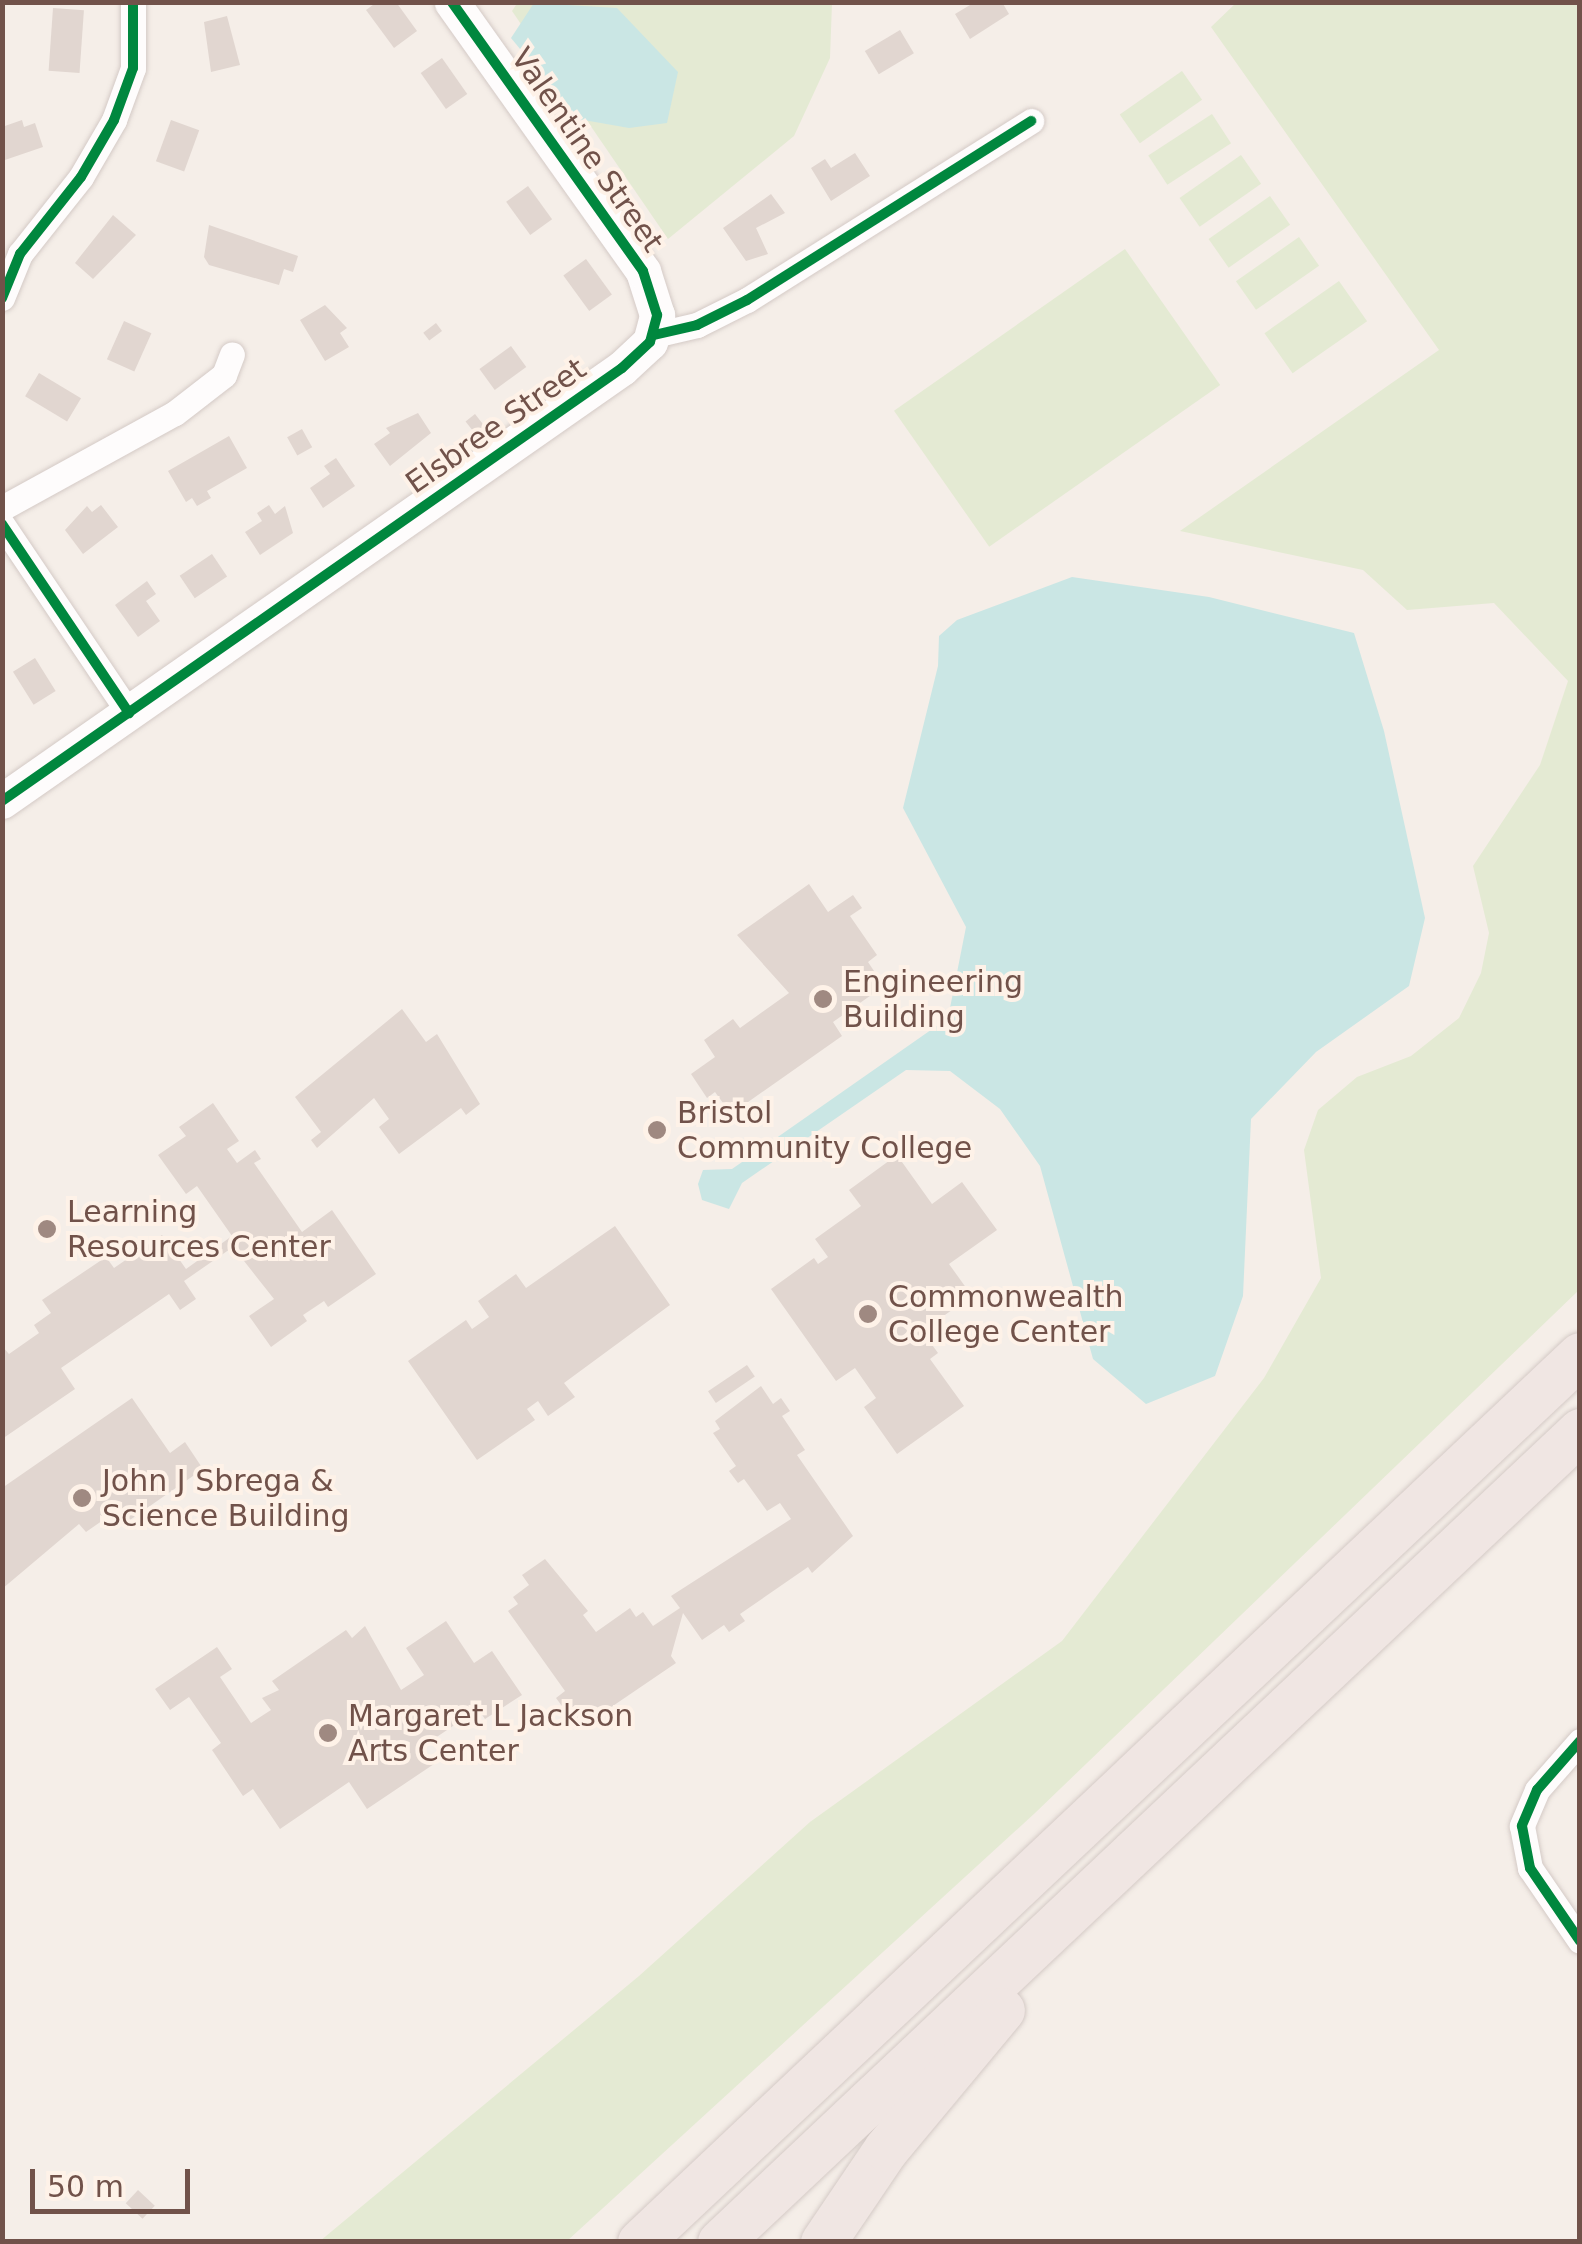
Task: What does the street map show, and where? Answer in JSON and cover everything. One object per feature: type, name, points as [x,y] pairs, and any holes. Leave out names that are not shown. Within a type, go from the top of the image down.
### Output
[{"type":"highway","points":[[640,2242],[1580,1356]]},
{"type":"highway","points":[[720,2242],[1580,1431]]},
{"type":"highway","points":[[823,2242],[935,2088],[1207,1781]]},
{"type":"street","points":[[4,284],[114,120],[133,68],[133,2]]},
{"type":"street","name":"Valentine Street","points":[[452,2],[643,271],[656,302],[654,336]]},
{"type":"street","name":"Elsbree Street","points":[[2,802],[622,368],[654,336],[697,324],[747,300],[1031,121]]},
{"type":"street","points":[[2,508],[175,414],[224,375],[232,354]]},
{"type":"street","points":[[2,524],[129,713]]},
{"type":"street","points":[[1580,1741],[1537,1790],[1522,1826],[1530,1868],[1580,1941]]},
{"type":"green space","points":[[518,2],[832,3],[830,58],[794,136],[668,239],[512,11]]},
{"type":"green space","points":[[1236,3],[1579,3],[1579,1290],[1035,1813],[567,2241],[320,2241],[639,1976],[810,1822],[1062,1641],[1264,1378],[1321,1278],[1304,1150],[1318,1110],[1357,1077],[1411,1056],[1459,1018],[1481,973],[1489,933],[1473,866],[1540,765],[1568,681],[1494,603],[1407,610],[1363,570],[1180,531],[1439,350],[1211,27]]},
{"type":"green space","points":[[1182,71],[1202,100],[1140,143],[1120,115]]},
{"type":"green space","points":[[1212,114],[1231,143],[1167,185],[1148,155]]},
{"type":"green space","points":[[1241,155],[1261,184],[1200,227],[1180,198]]},
{"type":"green space","points":[[1270,196],[1290,225],[1229,268],[1209,239]]},
{"type":"green space","points":[[1299,237],[1319,266],[1256,310],[1236,281]]},
{"type":"green space","points":[[1125,249],[1220,385],[989,547],[894,411]]},
{"type":"green space","points":[[1339,281],[1367,321],[1293,373],[1264,333]]},
{"type":"water","points":[[534,3],[617,8],[678,72],[667,123],[629,128],[578,119],[511,38]]},
{"type":"water","points":[[1072,577],[1209,597],[1354,633],[1384,731],[1425,918],[1409,986],[1316,1052],[1251,1119],[1243,1296],[1215,1376],[1146,1404],[1093,1359],[1040,1166],[1000,1109],[950,1071],[906,1070],[742,1183],[729,1209],[702,1200],[698,1184],[703,1170],[732,1169],[948,1018],[966,927],[903,808],[938,666],[939,636],[957,620]]},
{"type":"building","points":[[377,2],[396,2],[417,31],[394,48],[366,10]]},
{"type":"building","points":[[975,2],[1002,2],[1009,14],[970,39],[955,14]]},
{"type":"building","points":[[53,8],[84,10],[80,73],[49,71]]},
{"type":"building","points":[[227,16],[240,65],[211,72],[204,22]]},
{"type":"building","points":[[900,30],[914,53],[879,74],[865,51]]},
{"type":"building","points":[[442,58],[467,94],[446,109],[421,73]]},
{"type":"building","points":[[22,120],[24,127],[35,123],[43,147],[2,161],[2,127]]},
{"type":"building","points":[[171,120],[199,130],[184,172],[156,161]]},
{"type":"building","points":[[855,153],[870,176],[831,201],[811,168],[825,159],[831,168]]},
{"type":"building","points":[[528,186],[552,219],[530,235],[506,202]]},
{"type":"building","points":[[771,194],[785,213],[756,228],[768,254],[746,261],[723,228]]},
{"type":"building","points":[[113,215],[136,235],[93,279],[75,263]]},
{"type":"building","points":[[209,225],[298,256],[293,272],[284,269],[279,285],[209,265],[204,257]]},
{"type":"building","points":[[586,259],[612,295],[589,311],[563,275]]},
{"type":"building","points":[[325,305],[347,328],[340,333],[349,347],[325,361],[300,320]]},
{"type":"building","points":[[124,321],[151,333],[134,372],[107,359]]},
{"type":"building","points":[[436,323],[442,331],[429,341],[423,333]]},
{"type":"building","points":[[511,346],[526,367],[495,390],[479,369]]},
{"type":"building","points":[[39,373],[81,398],[67,421],[25,396]]},
{"type":"building","points":[[418,413],[431,433],[390,466],[374,444],[390,433],[386,428]]},
{"type":"building","points":[[475,414],[489,432],[480,440],[466,421]]},
{"type":"building","points":[[302,429],[312,447],[297,456],[287,437]]},
{"type":"building","points":[[229,436],[247,468],[207,491],[211,498],[197,506],[192,498],[186,502],[168,471]]},
{"type":"building","points":[[336,458],[355,486],[323,508],[310,488],[330,474],[324,466]]},
{"type":"building","points":[[101,505],[118,527],[83,554],[65,530],[87,506],[92,512]]},
{"type":"building","points":[[269,505],[275,514],[285,506],[293,533],[260,555],[245,532],[262,521],[257,513]]},
{"type":"building","points":[[212,554],[227,576],[195,598],[180,576]]},
{"type":"building","points":[[147,581],[156,594],[146,601],[160,621],[138,637],[115,605]]},
{"type":"building","points":[[35,658],[56,691],[34,705],[13,672]]},
{"type":"building","name":"Engineering Building","points":[[809,884],[828,912],[853,895],[862,908],[850,916],[877,955],[868,962],[884,986],[833,1022],[842,1036],[731,1114],[715,1092],[707,1098],[691,1074],[715,1057],[704,1040],[733,1019],[740,1028],[789,993],[737,935]]},
{"type":"building","points":[[402,1009],[426,1042],[437,1034],[480,1104],[466,1115],[461,1108],[399,1154],[379,1127],[389,1119],[374,1098],[317,1148],[311,1140],[321,1132],[295,1097]]},
{"type":"building","points":[[213,1103],[239,1141],[227,1149],[237,1163],[255,1150],[261,1159],[254,1163],[302,1232],[332,1210],[376,1274],[328,1307],[324,1301],[303,1315],[307,1321],[271,1347],[249,1316],[274,1299],[233,1247],[184,1281],[196,1299],[180,1310],[169,1294],[61,1368],[75,1389],[2,1439],[2,1346],[9,1354],[39,1333],[34,1325],[51,1313],[42,1300],[106,1257],[114,1268],[162,1235],[186,1269],[232,1236],[197,1186],[186,1194],[158,1155],[186,1136],[179,1127]]},
{"type":"building","name":"Commonwealth College Center","points":[[897,1155],[932,1204],[962,1182],[997,1230],[949,1264],[972,1296],[922,1331],[938,1353],[930,1359],[964,1406],[897,1454],[864,1407],[876,1398],[855,1368],[836,1381],[771,1289],[814,1258],[818,1264],[828,1257],[815,1239],[861,1206],[849,1190]]},
{"type":"building","points":[[615,1226],[670,1305],[564,1383],[575,1397],[548,1416],[538,1401],[527,1409],[535,1420],[477,1460],[408,1361],[466,1320],[472,1329],[489,1317],[478,1301],[516,1274],[526,1288]]},
{"type":"building","points":[[747,1365],[755,1377],[716,1403],[708,1391]]},
{"type":"building","points":[[761,1386],[773,1404],[781,1398],[790,1411],[782,1416],[805,1450],[797,1455],[853,1536],[812,1573],[808,1567],[740,1614],[745,1621],[729,1632],[724,1625],[702,1640],[683,1613],[671,1656],[676,1663],[579,1729],[556,1698],[565,1691],[508,1611],[518,1604],[513,1597],[529,1585],[522,1575],[545,1559],[588,1611],[583,1615],[596,1632],[630,1608],[636,1617],[643,1612],[653,1626],[680,1608],[671,1596],[791,1519],[780,1503],[767,1511],[744,1479],[738,1483],[729,1471],[736,1466],[713,1433],[720,1429],[715,1421]]},
{"type":"building","name":"John J Sbrega & Science Building","points":[[132,1398],[170,1453],[185,1442],[203,1469],[127,1522],[119,1509],[86,1532],[79,1524],[2,1589],[2,1488]]},
{"type":"building","name":"Margaret L Jackson Arts Center","points":[[446,1621],[474,1663],[492,1651],[522,1695],[485,1719],[478,1709],[422,1747],[434,1764],[367,1809],[349,1782],[280,1829],[253,1789],[243,1796],[212,1750],[221,1743],[189,1697],[170,1710],[155,1689],[217,1647],[232,1669],[220,1677],[251,1723],[271,1710],[262,1698],[279,1690],[272,1681],[346,1630],[352,1638],[365,1626],[401,1690],[424,1675],[406,1648]]},
{"type":"building","points":[[138,2190],[155,2206],[143,2219],[126,2203]]},
{"type":"cycle path","points":[[2,298],[20,254],[81,177],[114,120],[133,68],[133,2]]},
{"type":"cycle path","points":[[2,801],[622,368],[650,342],[657,315],[643,271],[452,2]]},
{"type":"cycle path","points":[[654,335],[697,325],[747,300],[1031,121]]},
{"type":"cycle path","points":[[2,524],[129,713]]},
{"type":"cycle path","points":[[1580,1741],[1537,1790],[1522,1826],[1530,1868],[1580,1941]]},
{"type":"place","name":"Engineering Building","points":[[823,999]]},
{"type":"place","name":"Bristol Community College","points":[[657,1130]]},
{"type":"place","name":"Learning Resources Center","points":[[47,1229]]},
{"type":"place","name":"Commonwealth College Center","points":[[868,1314]]},
{"type":"place","name":"John J Sbrega & Science Building","points":[[82,1498]]},
{"type":"place","name":"Margaret L Jackson Arts Center","points":[[328,1733]]}]
